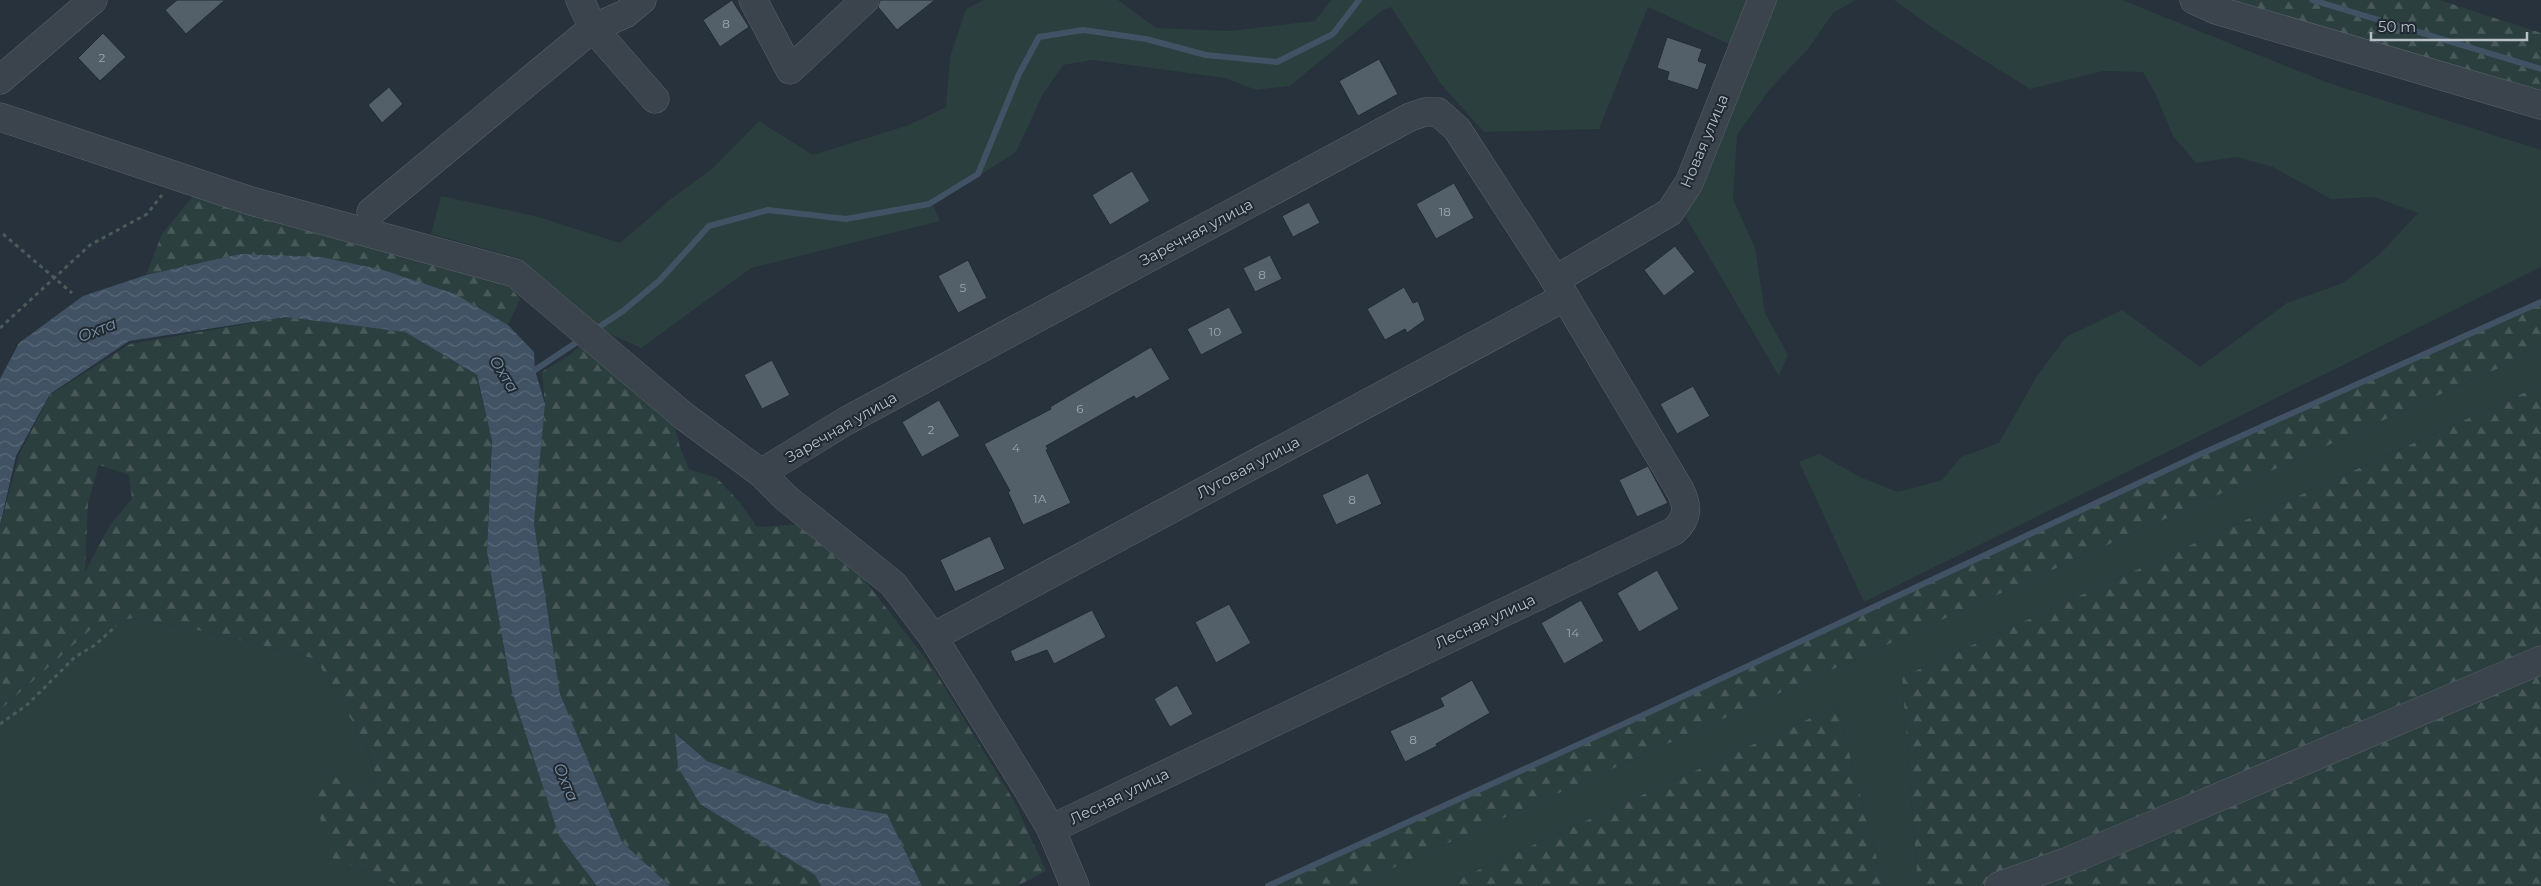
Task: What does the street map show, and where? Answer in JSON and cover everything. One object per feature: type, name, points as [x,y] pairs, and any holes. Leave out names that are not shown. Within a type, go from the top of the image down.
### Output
[{"type":"street","points":[[0,80],[93,0]]},
{"type":"street","points":[[580,0],[593,28],[656,99]]},
{"type":"street","points":[[371,212],[593,28],[625,14],[642,0]]},
{"type":"street","points":[[753,0],[790,70],[865,0]]},
{"type":"street","name":"Новая улица","points":[[1559,289],[1670,212],[1689,183],[1762,0]]},
{"type":"street","points":[[2194,0],[2216,10],[2541,104]]},
{"type":"street","name":"Заречная улица","points":[[761,473],[846,421],[1410,117],[1425,112],[1438,112],[1456,129],[1559,289]]},
{"type":"street","points":[[0,117],[177,175],[251,202],[515,273],[685,417],[761,473],[786,498],[893,584],[933,637],[1051,829],[1075,886]]},
{"type":"street","name":"Луговая улица","points":[[933,637],[1559,289]]},
{"type":"street","name":"Лесная улица","points":[[1051,829],[1674,531],[1680,525],[1686,517],[1687,504],[1680,490],[1559,289]]},
{"type":"street","points":[[1999,886],[2066,862],[2541,660]]},
{"type":"path","points":[[0,328],[90,246],[147,214],[177,175]]},
{"type":"path","points":[[3,234],[72,293]]},
{"type":"path","points":[[0,724],[27,705],[75,657],[96,644],[116,626]]},
{"type":"green space","points":[[984,0],[1118,0],[1156,28],[1230,31],[1315,21],[1331,0],[1856,0],[1833,13],[1808,49],[1770,89],[1737,135],[1733,199],[1755,248],[1765,313],[1788,355],[1779,376],[1674,197],[1731,45],[1648,7],[1599,129],[1484,132],[1441,84],[1391,7],[1381,11],[1290,86],[1256,90],[1225,78],[1093,60],[1063,65],[1043,94],[1016,152],[933,205],[940,221],[751,268],[641,348],[597,328],[571,301],[518,258],[431,234],[441,196],[535,216],[620,243],[671,199],[713,168],[759,121],[813,155],[909,125],[946,107],[950,57],[966,9]]},
{"type":"green space","points":[[1894,0],[2122,0],[2326,82],[2541,150],[2541,267],[1864,602],[1799,462],[1819,454],[1860,477],[1898,492],[1942,480],[1961,457],[1999,443],[2037,376],[2066,337],[2122,310],[2200,367],[2287,303],[2343,283],[2380,254],[2418,213],[2374,197],[2331,199],[2273,167],[2237,157],[2196,163],[2173,136],[2155,93],[2143,72],[2103,71],[2030,89],[1937,31]]},
{"type":"green space","points":[[2216,0],[2439,0],[2541,33],[2541,95]]},
{"type":"green space","points":[[196,193],[504,280],[520,299],[508,325],[455,294],[240,254],[146,275],[162,234]]},
{"type":"green space","points":[[2541,302],[2541,349],[1353,886],[1268,886],[1641,716],[2203,453]]},
{"type":"green space","points":[[286,317],[405,332],[476,375],[492,440],[487,552],[512,692],[559,836],[597,886],[401,886],[332,858],[311,788],[329,772],[361,795],[376,777],[366,745],[316,659],[202,631],[134,618],[97,624],[0,710],[0,526],[19,455],[50,395],[130,344]],"holes":[[[99,465],[129,475],[132,499],[110,525],[85,572],[88,503]]]},
{"type":"green space","points":[[583,343],[673,420],[680,447],[689,469],[717,478],[741,504],[757,527],[802,524],[857,570],[934,670],[1014,801],[1046,871],[1017,886],[922,886],[887,814],[818,803],[707,761],[676,733],[678,767],[815,875],[821,886],[670,886],[622,842],[560,694],[534,523],[545,404],[542,372],[571,354]]},
{"type":"green space","points":[[2541,349],[2541,385],[1902,677],[1918,886],[1884,886],[1837,706],[1443,886],[1353,886]]},
{"type":"green space","points":[[2541,385],[2541,886],[1918,886],[1902,677]]},
{"type":"green space","points":[[134,618],[202,631],[316,659],[366,745],[376,777],[361,795],[329,772],[332,858],[401,886],[0,886],[0,710],[97,624]]},
{"type":"green space","points":[[1837,706],[1884,886],[1443,886]]},
{"type":"water","name":"Охта","points":[[240,254],[321,257],[383,270],[455,294],[508,325],[534,352],[535,370],[545,404],[534,523],[560,694],[622,842],[670,886],[597,886],[559,836],[512,692],[487,552],[492,441],[477,375],[405,332],[286,317],[129,341],[50,394],[16,456],[0,525],[0,379],[19,343],[83,296],[146,275]]},
{"type":"water","points":[[675,733],[707,761],[818,803],[887,814],[922,886],[821,886],[815,875],[700,804],[678,767]]},
{"type":"building","points":[[177,0],[225,0],[186,34],[165,10]]},
{"type":"building","points":[[732,0],[749,27],[720,47],[703,20]]},
{"type":"building","points":[[880,0],[935,0],[897,30],[878,7]]},
{"type":"building","points":[[103,33],[126,57],[100,81],[78,58]]},
{"type":"building","points":[[1667,37],[1702,49],[1698,61],[1707,64],[1698,90],[1667,80],[1669,72],[1657,68]]},
{"type":"building","points":[[1379,59],[1398,94],[1358,116],[1339,81]]},
{"type":"building","points":[[389,87],[403,104],[382,123],[368,105]]},
{"type":"building","points":[[1132,171],[1150,201],[1110,225],[1092,195]]},
{"type":"building","points":[[1454,183],[1474,218],[1436,239],[1416,204]]},
{"type":"building","points":[[1309,202],[1320,223],[1293,237],[1282,216]]},
{"type":"building","points":[[1675,246],[1695,272],[1664,296],[1644,270]]},
{"type":"building","points":[[1270,255],[1282,279],[1255,292],[1243,268]]},
{"type":"building","points":[[968,260],[987,298],[958,313],[938,276]]},
{"type":"building","points":[[1404,287],[1413,303],[1418,301],[1425,320],[1407,333],[1405,329],[1385,340],[1367,309]]},
{"type":"building","points":[[1229,307],[1243,333],[1201,355],[1187,329]]},
{"type":"building","points":[[1151,347],[1170,379],[1136,399],[1134,396],[1046,446],[1048,449],[1046,450],[1071,503],[1023,525],[1008,492],[1010,491],[984,444],[1051,409],[1050,407]]},
{"type":"building","points":[[772,360],[790,395],[762,409],[744,375]]},
{"type":"building","points":[[1693,386],[1710,416],[1677,434],[1660,404]]},
{"type":"building","points":[[939,400],[960,436],[922,457],[902,422]]},
{"type":"building","points":[[1648,466],[1668,503],[1637,517],[1619,480]]},
{"type":"building","points":[[1368,473],[1382,504],[1336,525],[1322,495]]},
{"type":"building","points":[[990,536],[1005,569],[955,592],[940,560]]},
{"type":"building","points":[[1657,570],[1679,609],[1639,632],[1617,593]]},
{"type":"building","points":[[1581,600],[1604,641],[1564,664],[1541,623]]},
{"type":"building","points":[[1229,604],[1251,643],[1216,663],[1195,622]]},
{"type":"building","points":[[1092,610],[1106,637],[1054,664],[1047,650],[1015,662],[1010,651]]},
{"type":"building","points":[[1472,680],[1490,713],[1436,744],[1437,746],[1405,762],[1390,731],[1444,706],[1440,698]]},
{"type":"building","points":[[1177,685],[1193,714],[1170,727],[1154,699]]},
{"type":"waterway","points":[[593,331],[623,311],[660,280],[709,226],[768,210],[846,219],[929,204],[978,174],[1019,74],[1039,37],[1083,30],[1146,39],[1206,55],[1277,62],[1333,34],[1359,0]]},
{"type":"waterway","points":[[2312,0],[2541,69]]},
{"type":"waterway","points":[[1268,886],[1641,716],[2203,453],[2541,302]]},
{"type":"waterway","points":[[535,370],[583,338]]}]
